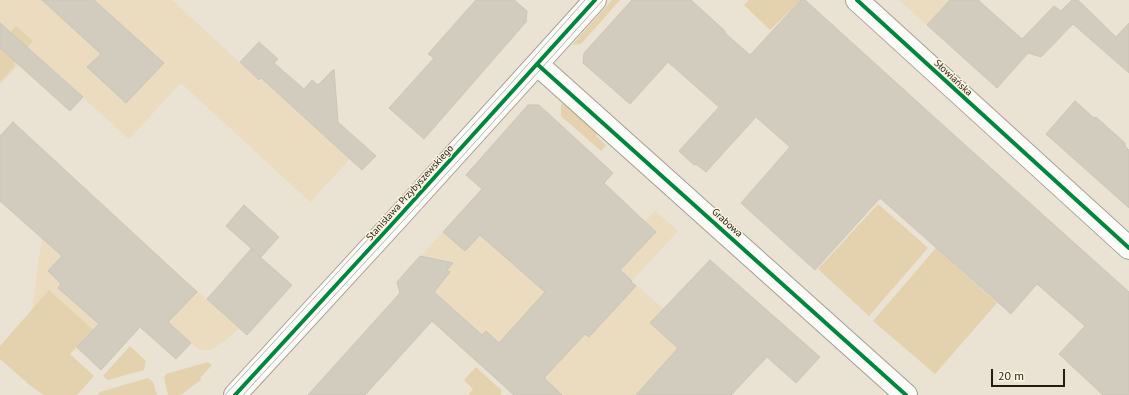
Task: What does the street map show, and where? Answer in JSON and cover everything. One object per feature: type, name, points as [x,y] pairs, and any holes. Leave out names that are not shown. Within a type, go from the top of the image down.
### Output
[{"type":"street","name":"Słowiańska","points":[[857,0],[1129,248]]},
{"type":"street","name":"Stanisława Przybyszewskiego","points":[[235,395],[537,64],[584,3]]},
{"type":"street","name":"Grabowa","points":[[537,64],[906,395]]},
{"type":"shaded area","points":[[0,0],[172,0],[259,80],[262,80],[350,159],[310,202],[181,83],[129,139],[29,49],[16,63],[19,65],[0,85]]},
{"type":"shaded area","points":[[612,0],[620,0],[581,44],[572,45]]},
{"type":"shaded area","points":[[749,0],[801,0],[770,30],[744,5]]},
{"type":"shaded area","points":[[899,0],[950,0],[927,25]]},
{"type":"shaded area","points":[[16,26],[33,41],[13,63],[15,66],[0,82],[0,43]]},
{"type":"shaded area","points":[[567,99],[599,128],[596,136],[606,145],[601,151],[561,116],[561,105]]},
{"type":"shaded area","points":[[482,189],[507,211],[609,260],[655,211],[678,231],[632,281],[680,323],[767,357],[731,395],[514,395],[400,293],[397,282]]},
{"type":"shaded area","points":[[878,204],[928,248],[869,316],[818,269]]},
{"type":"shaded area","points":[[49,231],[157,255],[239,328],[230,337],[211,350],[200,350],[191,343],[176,359],[140,327],[101,370],[32,309],[42,238]]},
{"type":"shaded area","points":[[936,248],[997,303],[935,374],[873,321]]},
{"type":"shaded area","points":[[49,290],[93,330],[70,354],[94,376],[77,395],[44,395],[32,387],[0,359],[0,346]]},
{"type":"shaded area","points":[[130,346],[146,361],[144,370],[108,380],[103,376]]},
{"type":"shaded area","points":[[208,362],[212,365],[200,378],[201,380],[181,395],[168,395],[164,378],[166,374]]},
{"type":"shaded area","points":[[476,367],[501,390],[501,395],[468,395],[473,389],[464,380]]},
{"type":"shaded area","points":[[148,378],[153,382],[157,395],[97,395],[100,392]]},
{"type":"building","points":[[42,0],[94,0],[164,63],[126,103],[87,67],[101,54]]},
{"type":"building","points":[[476,0],[514,0],[527,11],[526,22],[424,139],[389,108],[434,58],[428,54]]},
{"type":"building","points":[[632,0],[691,0],[750,55],[801,0],[805,0],[1129,292],[1129,395],[1103,395],[1059,354],[1085,326],[1037,284],[1011,314],[880,198],[815,270],[741,203],[790,147],[756,117],[706,172],[696,164],[694,165],[679,151],[719,107],[668,62],[630,104],[583,63],[584,53]]},
{"type":"building","points":[[950,0],[978,0],[1022,39],[1054,6],[1061,11],[1072,0],[1078,0],[1116,37],[1129,23],[1129,73],[1073,24],[1041,57],[1028,53],[997,88],[927,25]]},
{"type":"building","points":[[0,23],[83,97],[70,111],[0,48]]},
{"type":"building","points":[[259,42],[278,59],[274,63],[304,89],[312,80],[318,85],[334,69],[338,122],[376,156],[362,170],[261,78],[259,80],[240,62]]},
{"type":"building","points":[[1075,101],[1094,118],[1096,117],[1125,143],[1125,146],[1129,150],[1129,208],[1046,134]]},
{"type":"building","points":[[528,105],[539,105],[613,173],[604,183],[656,232],[620,270],[636,286],[589,337],[585,334],[544,378],[562,395],[514,395],[432,321],[365,395],[308,395],[400,293],[397,282],[420,256],[453,263],[447,270],[450,272],[434,292],[482,335],[486,331],[499,343],[545,292],[480,235],[465,251],[443,232],[482,189],[466,175]]},
{"type":"building","points":[[13,122],[197,292],[168,322],[191,343],[176,359],[140,327],[101,370],[77,347],[99,324],[58,288],[61,284],[48,271],[62,256],[0,201],[0,136]]},
{"type":"building","points":[[244,205],[279,237],[261,257],[226,226]]},
{"type":"building","points":[[251,249],[292,285],[247,335],[207,299]]},
{"type":"building","points":[[710,260],[820,357],[796,383],[767,357],[731,395],[636,395],[678,348],[650,323]]},
{"type":"tram line","points":[[225,395],[506,89],[585,0]]},
{"type":"tram line","points":[[243,395],[458,161],[603,0]]},
{"type":"cycle path","points":[[235,395],[595,0]]},
{"type":"cycle path","points":[[857,0],[1129,248]]},
{"type":"cycle path","points":[[537,64],[906,395]]}]
